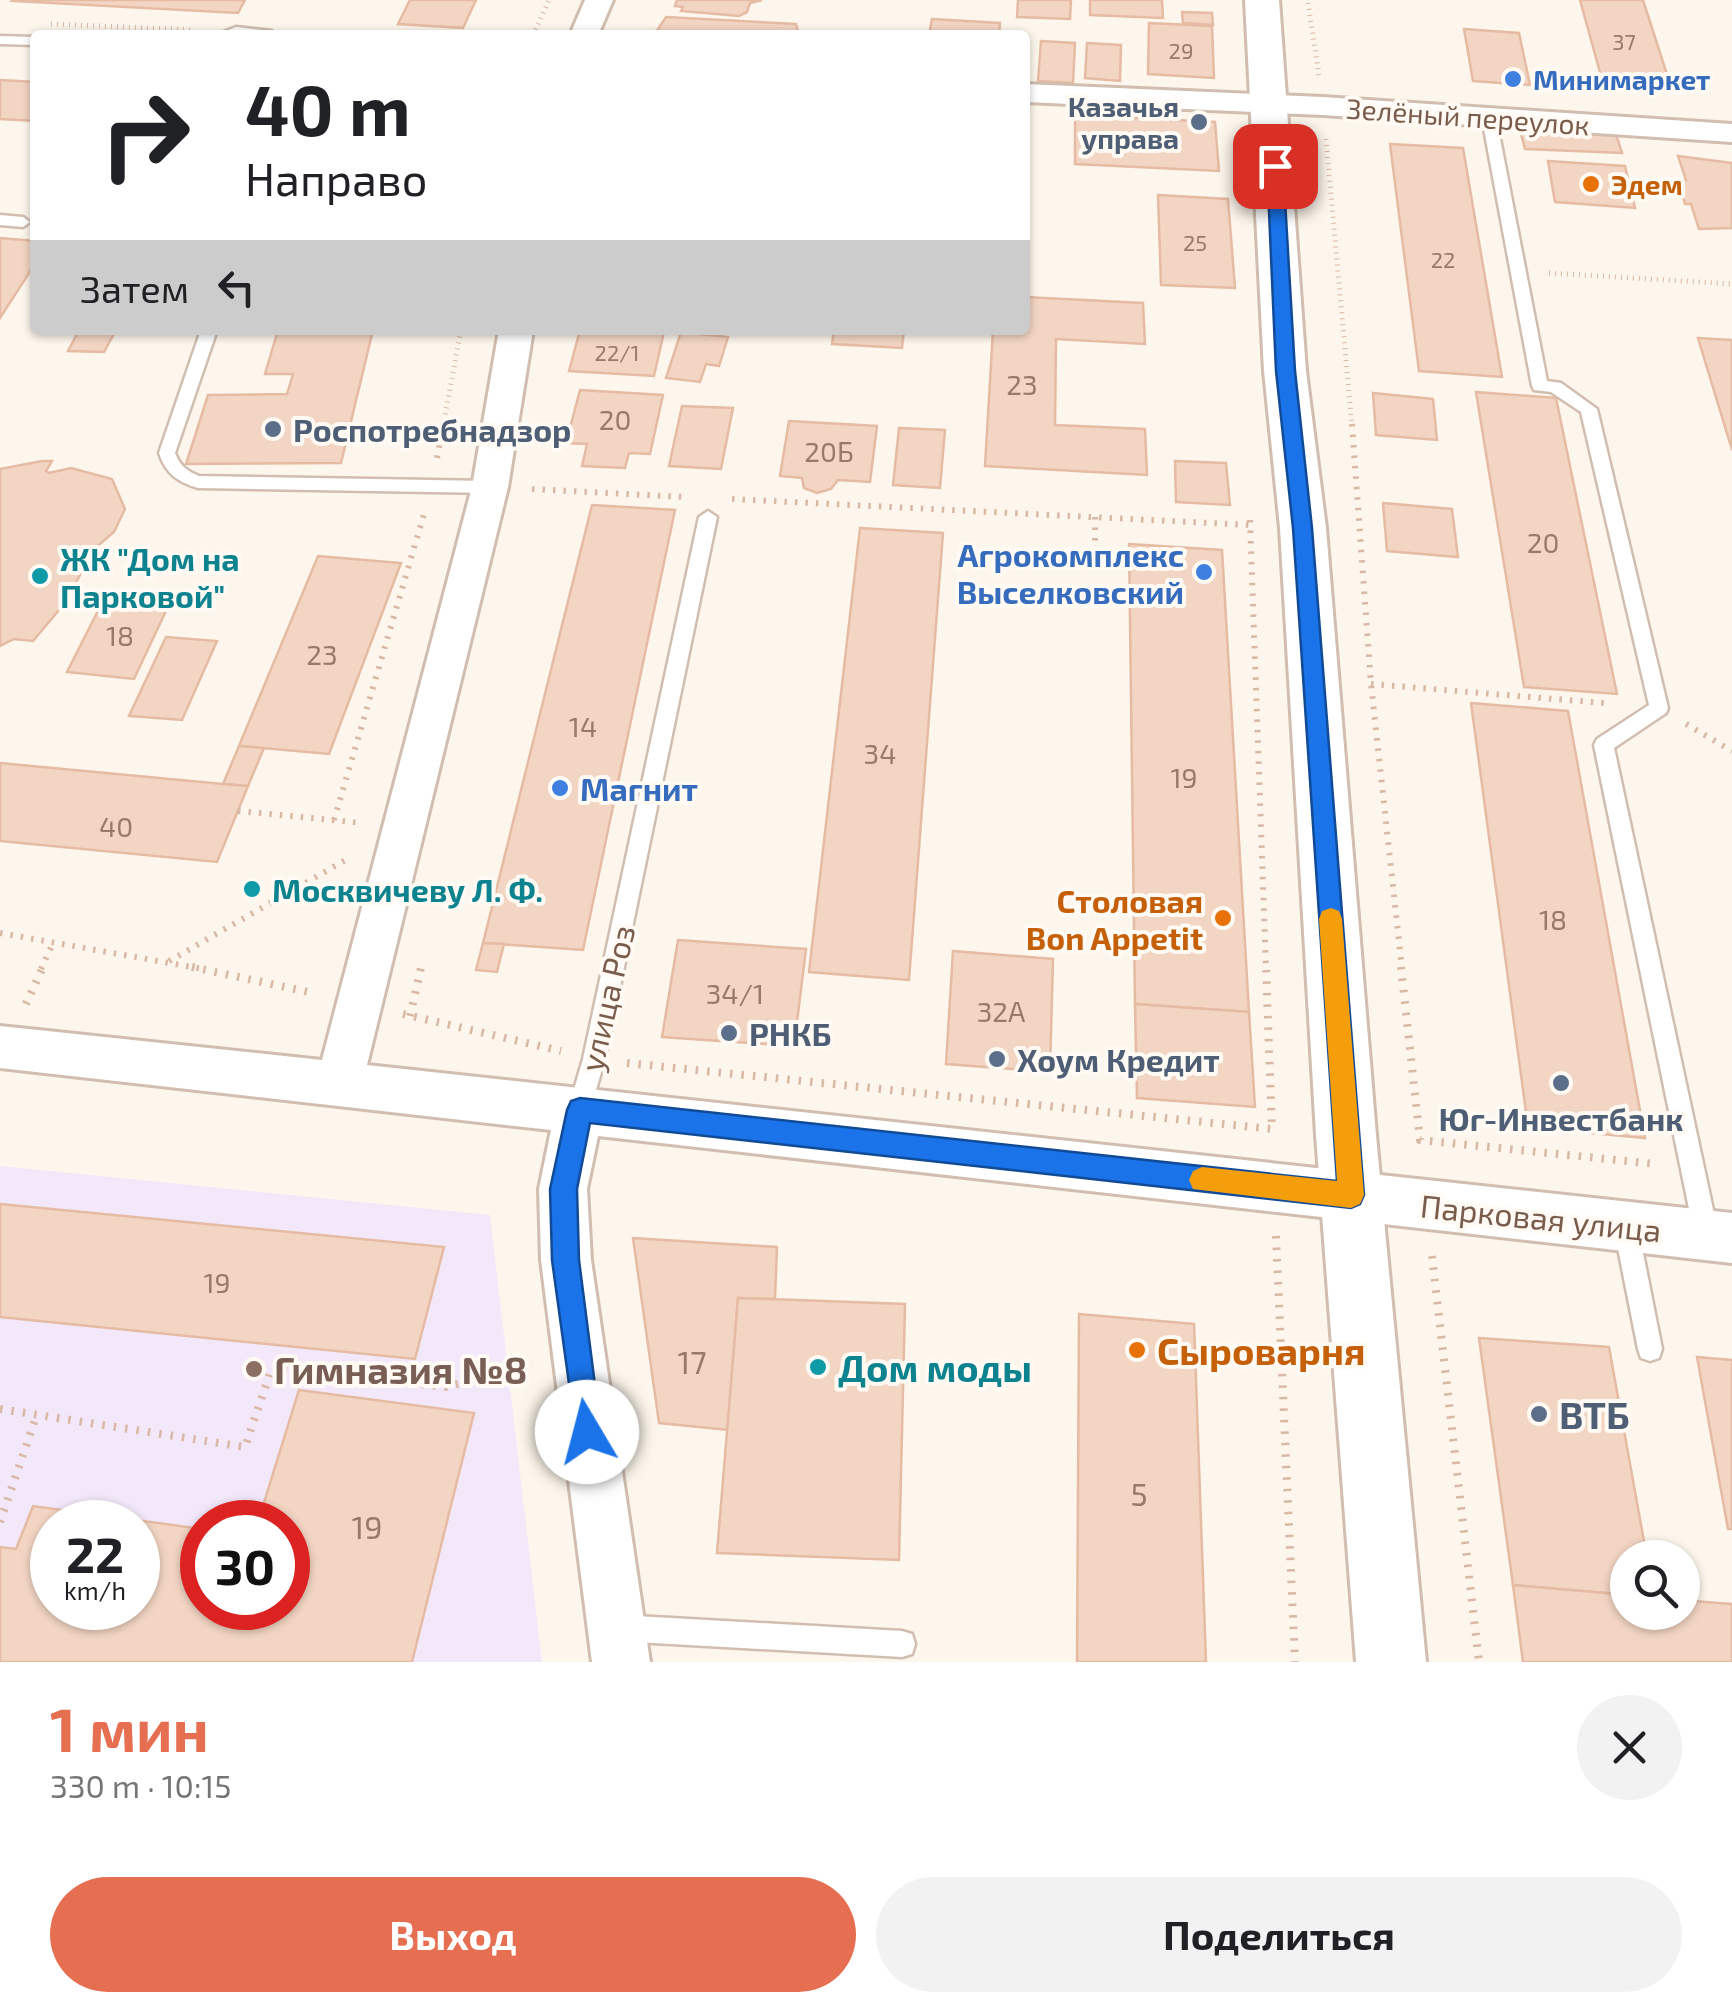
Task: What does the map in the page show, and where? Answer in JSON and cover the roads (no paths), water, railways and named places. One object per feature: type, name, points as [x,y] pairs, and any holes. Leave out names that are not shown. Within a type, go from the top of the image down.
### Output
[{"type":"street","points":[[586,30],[599,0]]},
{"type":"street","points":[[1262,0],[1272,104],[1286,371],[1302,528],[1351,1195],[1391,1662]]},
{"type":"street","name":"Зелёный переулок","points":[[1030,93],[1732,133]]},
{"type":"street","points":[[338,1084],[362,1004],[490,487],[515,335]]},
{"type":"street","name":"Парковая улица","points":[[3,1048],[1719,1237]]},
{"type":"street","name":"улица Роз","points":[[580,1110],[564,1189],[576,1354],[618,1645]]},
{"type":"lane","points":[[0,40],[30,42]]},
{"type":"lane","points":[[1489,118],[1540,386],[1555,387],[1590,408],[1659,708],[1604,745],[1693,1168],[1719,1237]]},
{"type":"lane","points":[[0,220],[23,222]]},
{"type":"lane","points":[[207,335],[167,453],[171,467],[183,477],[198,482],[490,487]]},
{"type":"lane","name":"улица Роз","points":[[580,1110],[708,517]]},
{"type":"lane","points":[[1626,1226],[1650,1349]]},
{"type":"lane","points":[[618,1645],[902,1644]]},
{"type":"place","name":"Минимаркет","points":[[1513,79]]},
{"type":"place","name":"Казачья управа","points":[[1199,122]]},
{"type":"place","name":"Эдем","points":[[1591,184]]},
{"type":"place","name":"Роспотребнадзор","points":[[273,429]]},
{"type":"place","name":"Агрокомплекс Выселковский","points":[[1204,572]]},
{"type":"place","name":"ЖК \"Дом на Парковой\"","points":[[40,576]]},
{"type":"place","name":"Магнит","points":[[560,788]]},
{"type":"place","name":"Москвичеву Л. Ф.","points":[[252,889]]},
{"type":"place","name":"Столовая Bon Appetit","points":[[1223,918]]},
{"type":"place","name":"РНКБ","points":[[729,1033]]},
{"type":"place","name":"Хоум Кредит","points":[[997,1059]]},
{"type":"place","name":"Юг-Инвестбанк","points":[[1561,1083]]},
{"type":"place","name":"Сыроварня","points":[[1137,1350]]},
{"type":"place","name":"Дом моды","points":[[818,1367]]},
{"type":"place","name":"Гимназия №8","points":[[254,1369]]},
{"type":"place","name":"ВТБ","points":[[1539,1414]]}]
